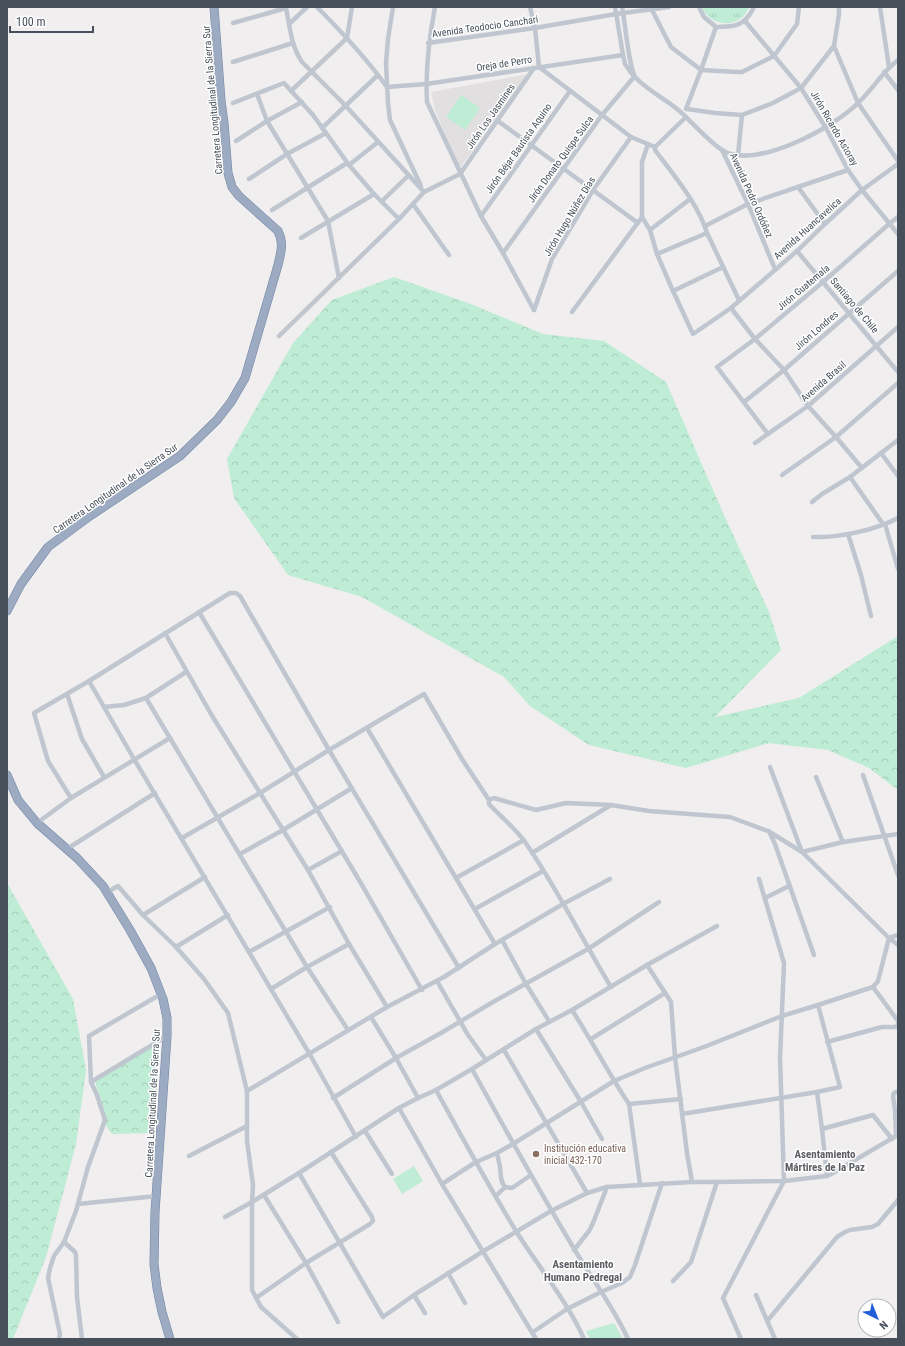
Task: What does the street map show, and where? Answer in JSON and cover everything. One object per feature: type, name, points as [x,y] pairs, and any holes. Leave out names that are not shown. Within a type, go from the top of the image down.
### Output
[{"type":"highway","name":"Carretera Longitudinal de la Sierra Sur","points":[[7,611],[21,584],[48,547],[90,516],[180,456],[218,420],[231,402],[245,378],[278,265],[282,248],[282,238],[278,231],[239,196],[232,187],[228,173],[214,7]]},
{"type":"highway","name":"Carretera Longitudinal de la Sierra Sur","points":[[7,775],[18,800],[37,823],[77,858],[102,886],[148,962],[163,999],[167,1018],[167,1036],[156,1196],[154,1264],[162,1312],[170,1339]]},
{"type":"street","points":[[289,24],[307,7]]},
{"type":"street","points":[[317,7],[347,38],[387,87]]},
{"type":"street","points":[[291,91],[347,38],[352,7]]},
{"type":"street","points":[[393,7],[386,63],[390,120],[424,192]]},
{"type":"street","points":[[435,7],[428,43],[426,84],[427,102],[481,216],[503,253]]},
{"type":"street","points":[[530,7],[535,28],[536,68],[570,90],[631,137],[655,147],[655,150],[690,199],[705,226],[739,300]]},
{"type":"street","points":[[615,7],[625,64],[634,77],[684,116],[722,150],[738,155],[754,155],[771,152],[826,128],[858,103],[884,72],[898,60]]},
{"type":"street","points":[[622,7],[634,77]]},
{"type":"street","name":"Avenida Teodocio Canchari","points":[[428,43],[668,7]]},
{"type":"street","points":[[699,7],[704,17],[716,27],[730,27],[745,21],[754,7]]},
{"type":"street","points":[[652,10],[671,48],[701,70],[742,72],[774,56],[797,24],[799,7]]},
{"type":"street","points":[[687,108],[715,114],[742,115],[773,103],[801,88],[834,46],[839,7]]},
{"type":"street","points":[[880,7],[889,67]]},
{"type":"street","points":[[233,23],[287,8],[293,43],[302,62],[312,70],[345,105],[424,192]]},
{"type":"street","name":"Jirón Ricardo Astoray","points":[[745,21],[801,88],[826,128],[848,170],[862,190],[898,234]]},
{"type":"street","points":[[655,147],[684,116],[716,27]]},
{"type":"street","points":[[233,62],[293,43]]},
{"type":"street","points":[[834,46],[858,103],[898,162]]},
{"type":"street","name":"Oreja de Perro","points":[[387,87],[426,84],[623,55]]},
{"type":"street","name":"Jirón Los Jasmines","points":[[460,174],[536,68]]},
{"type":"street","points":[[884,72],[898,90]]},
{"type":"street","points":[[322,128],[378,75]]},
{"type":"street","name":"Jirón Donato Quispe Sulca","points":[[503,253],[602,116],[634,77]]},
{"type":"street","points":[[233,103],[284,84],[302,102],[348,164],[374,194],[400,219]]},
{"type":"street","name":"Jirón Béjar Bautista Aquino","points":[[481,216],[570,90]]},
{"type":"street","points":[[256,94],[267,121],[328,222],[339,278]]},
{"type":"street","points":[[236,140],[302,102]]},
{"type":"street","points":[[738,155],[742,115]]},
{"type":"street","points":[[498,121],[638,223]]},
{"type":"street","points":[[248,179],[287,154],[326,133]]},
{"type":"street","name":"Jirón Hugo Núñez Días","points":[[503,253],[534,310],[552,259],[594,190],[631,137]]},
{"type":"street","points":[[272,210],[348,164],[378,142]]},
{"type":"street","points":[[648,144],[642,162],[642,217],[650,230],[657,254],[673,291],[723,267]]},
{"type":"street","name":"Avenida Pedro Ordóñez","points":[[722,150],[748,204],[775,269]]},
{"type":"street","name":"Avenida Huancavelica","points":[[673,291],[693,334],[731,308],[797,251],[862,190],[898,162]]},
{"type":"street","points":[[705,226],[748,204],[848,170]]},
{"type":"street","points":[[279,336],[400,219],[424,192],[460,174]]},
{"type":"street","points":[[382,201],[409,175]]},
{"type":"street","points":[[798,187],[825,224]]},
{"type":"street","points":[[301,238],[374,194]]},
{"type":"street","points":[[650,230],[690,199]]},
{"type":"street","points":[[413,204],[449,255]]},
{"type":"street","points":[[572,312],[642,217]]},
{"type":"street","name":"Jirón Guatemala","points":[[744,402],[717,367],[756,339],[898,217]]},
{"type":"street","points":[[657,254],[707,233]]},
{"type":"street","name":"Santiago de Chile","points":[[797,251],[898,372]]},
{"type":"street","name":"Jirón Londres","points":[[744,402],[784,370],[898,270]]},
{"type":"street","points":[[731,308],[784,370],[808,406],[836,436],[862,468]]},
{"type":"street","name":"Avenida Brasil","points":[[755,443],[808,406],[898,327]]},
{"type":"street","points":[[782,476],[836,436],[898,383]]},
{"type":"street","points":[[744,402],[768,434]]},
{"type":"street","points":[[812,502],[850,477],[898,440]]},
{"type":"street","points":[[881,453],[898,476]]},
{"type":"street","points":[[850,477],[884,524],[898,569]]},
{"type":"street","points":[[813,537],[826,538],[848,534],[884,524],[898,518]]},
{"type":"street","points":[[848,534],[861,575],[871,616]]},
{"type":"street","points":[[71,798],[48,761],[34,713],[89,681],[230,593],[236,593],[240,596],[329,750],[459,968]]},
{"type":"street","points":[[199,612],[342,851],[422,990]]},
{"type":"street","points":[[165,633],[211,714],[330,907],[349,944],[387,1007]]},
{"type":"street","points":[[104,707],[124,705],[146,698],[186,672]]},
{"type":"street","points":[[89,681],[310,1053],[333,1098],[356,1136]]},
{"type":"street","points":[[67,694],[82,739],[104,777]]},
{"type":"street","points":[[182,838],[218,818],[424,694],[462,759],[489,800],[489,804],[524,840],[611,987]]},
{"type":"street","points":[[146,698],[307,967],[348,1030]]},
{"type":"street","points":[[367,728],[496,944]]},
{"type":"street","points":[[37,823],[71,798],[170,738]]},
{"type":"street","points":[[770,766],[802,852]]},
{"type":"street","points":[[863,775],[898,875]]},
{"type":"street","points":[[816,777],[842,842]]},
{"type":"street","points":[[240,854],[352,788]]},
{"type":"street","points":[[66,849],[155,793]]},
{"type":"street","points":[[489,800],[494,798],[536,810],[566,803],[611,805],[649,811],[730,817],[768,831],[802,852],[889,938],[898,945]]},
{"type":"street","points":[[532,853],[611,805]]},
{"type":"street","points":[[768,831],[775,844],[814,955]]},
{"type":"street","points":[[802,852],[842,842],[898,834]]},
{"type":"street","points":[[456,878],[524,840]]},
{"type":"street","points":[[308,870],[342,851]]},
{"type":"street","points":[[475,909],[543,871]]},
{"type":"street","points":[[143,915],[205,877]]},
{"type":"street","points":[[247,1091],[387,1007],[438,981],[502,940],[563,904],[610,879]]},
{"type":"street","points":[[741,1339],[723,1298],[784,1181],[780,1058],[784,963],[759,879]]},
{"type":"street","points":[[106,893],[118,886],[143,915],[176,947],[204,979],[228,1013],[247,1091],[249,1158],[254,1185],[252,1202],[252,1290],[262,1308],[297,1339]]},
{"type":"street","points":[[765,898],[789,886]]},
{"type":"street","points":[[333,1098],[396,1058],[588,949],[659,902]]},
{"type":"street","points":[[249,952],[330,907]]},
{"type":"street","points":[[176,947],[228,915]]},
{"type":"street","points":[[225,1217],[264,1195],[400,1108],[436,1090],[504,1050],[536,1029],[572,1010],[647,965],[717,926]]},
{"type":"street","points":[[889,938],[898,934]]},
{"type":"street","points":[[442,1184],[476,1162],[513,1144],[614,1081],[782,1016],[873,986],[878,981],[889,938]]},
{"type":"street","points":[[502,940],[548,1022]]},
{"type":"street","points":[[271,989],[349,944]]},
{"type":"street","points":[[647,965],[671,1002],[675,1057],[692,1182]]},
{"type":"street","points":[[438,981],[468,1035],[486,1060]]},
{"type":"street","points":[[827,1042],[882,1027],[896,1026],[898,1023],[873,986]]},
{"type":"street","points":[[591,1039],[665,992]]},
{"type":"street","points":[[60,1339],[48,1278],[50,1268],[54,1256],[64,1242],[105,1120],[91,1082],[89,1036],[161,994]]},
{"type":"street","points":[[682,1114],[840,1087],[818,1005]]},
{"type":"street","points":[[572,1010],[591,1039],[614,1081],[629,1104],[640,1184]]},
{"type":"street","points":[[371,1017],[418,1098]]},
{"type":"street","points":[[536,1029],[602,1139]]},
{"type":"street","points":[[91,1082],[167,1036]]},
{"type":"street","points":[[504,1050],[587,1193]]},
{"type":"street","points":[[472,1069],[574,1250],[619,1320],[628,1339]]},
{"type":"street","points":[[436,1090],[516,1231],[568,1309],[584,1339]]},
{"type":"street","points":[[299,1173],[383,1317],[448,1273],[516,1231],[551,1210],[587,1193],[607,1187],[640,1184],[784,1181],[827,1176],[896,1136],[893,1096],[894,1093],[898,1091]]},
{"type":"street","points":[[817,1092],[827,1176]]},
{"type":"street","points":[[629,1104],[681,1099]]},
{"type":"street","points":[[400,1108],[482,1252],[536,1339]]},
{"type":"street","points":[[822,1129],[873,1116],[892,1139]]},
{"type":"street","points":[[189,1156],[247,1126]]},
{"type":"street","points":[[365,1131],[392,1174]]},
{"type":"street","points":[[256,1298],[306,1263],[373,1221],[372,1217],[331,1152]]},
{"type":"street","points":[[497,1153],[500,1166],[500,1178],[505,1187],[512,1188],[531,1175]]},
{"type":"street","points":[[672,1281],[691,1262],[717,1182]]},
{"type":"street","points":[[533,1332],[568,1309],[622,1283],[630,1277],[662,1183]]},
{"type":"street","points":[[496,1196],[505,1187]]},
{"type":"street","points":[[574,1250],[589,1232],[607,1187]]},
{"type":"street","points":[[264,1195],[306,1263],[338,1322]]},
{"type":"street","points":[[78,1204],[156,1196]]},
{"type":"street","points":[[768,1320],[837,1237],[850,1230],[872,1227],[878,1224],[898,1200]]},
{"type":"street","points":[[64,1242],[75,1252],[76,1255],[77,1297],[82,1339]]},
{"type":"street","points":[[448,1273],[465,1303]]},
{"type":"street","points":[[414,1295],[425,1313]]},
{"type":"street","points":[[756,1295],[775,1339]]},
{"type":"shaded area","points":[[529,74],[459,169],[435,110],[431,92]]},
{"type":"green space","points":[[702,7],[749,7],[745,14],[739,19],[726,23],[718,22],[712,19],[706,14]]},
{"type":"green space","points":[[461,95],[480,108],[465,130],[446,117]]},
{"type":"green space","points":[[394,277],[468,303],[543,334],[604,341],[666,382],[723,513],[769,612],[781,650],[715,717],[799,698],[898,636],[898,790],[869,768],[828,750],[769,743],[686,768],[589,745],[530,706],[504,677],[362,597],[288,575],[234,498],[227,459],[293,343],[332,300]]},
{"type":"green space","points":[[7,883],[73,999],[86,1070],[76,1144],[46,1257],[13,1339],[7,1339]]},
{"type":"green space","points":[[156,1040],[156,1126],[154,1133],[112,1134],[106,1126],[105,1112],[94,1079]]},
{"type":"green space","points":[[414,1166],[423,1181],[402,1194],[393,1179]]},
{"type":"green space","points":[[614,1323],[622,1337],[617,1339],[590,1339],[586,1331]]},
{"type":"place","name":"Institución educativa inicial 432-170","points":[[536,1154]]},
{"type":"district","name":"Asentamiento Mártires de la Paz","points":[[825,1160]]},
{"type":"district","name":"Asentamiento Humano Pedregal","points":[[583,1270]]}]
